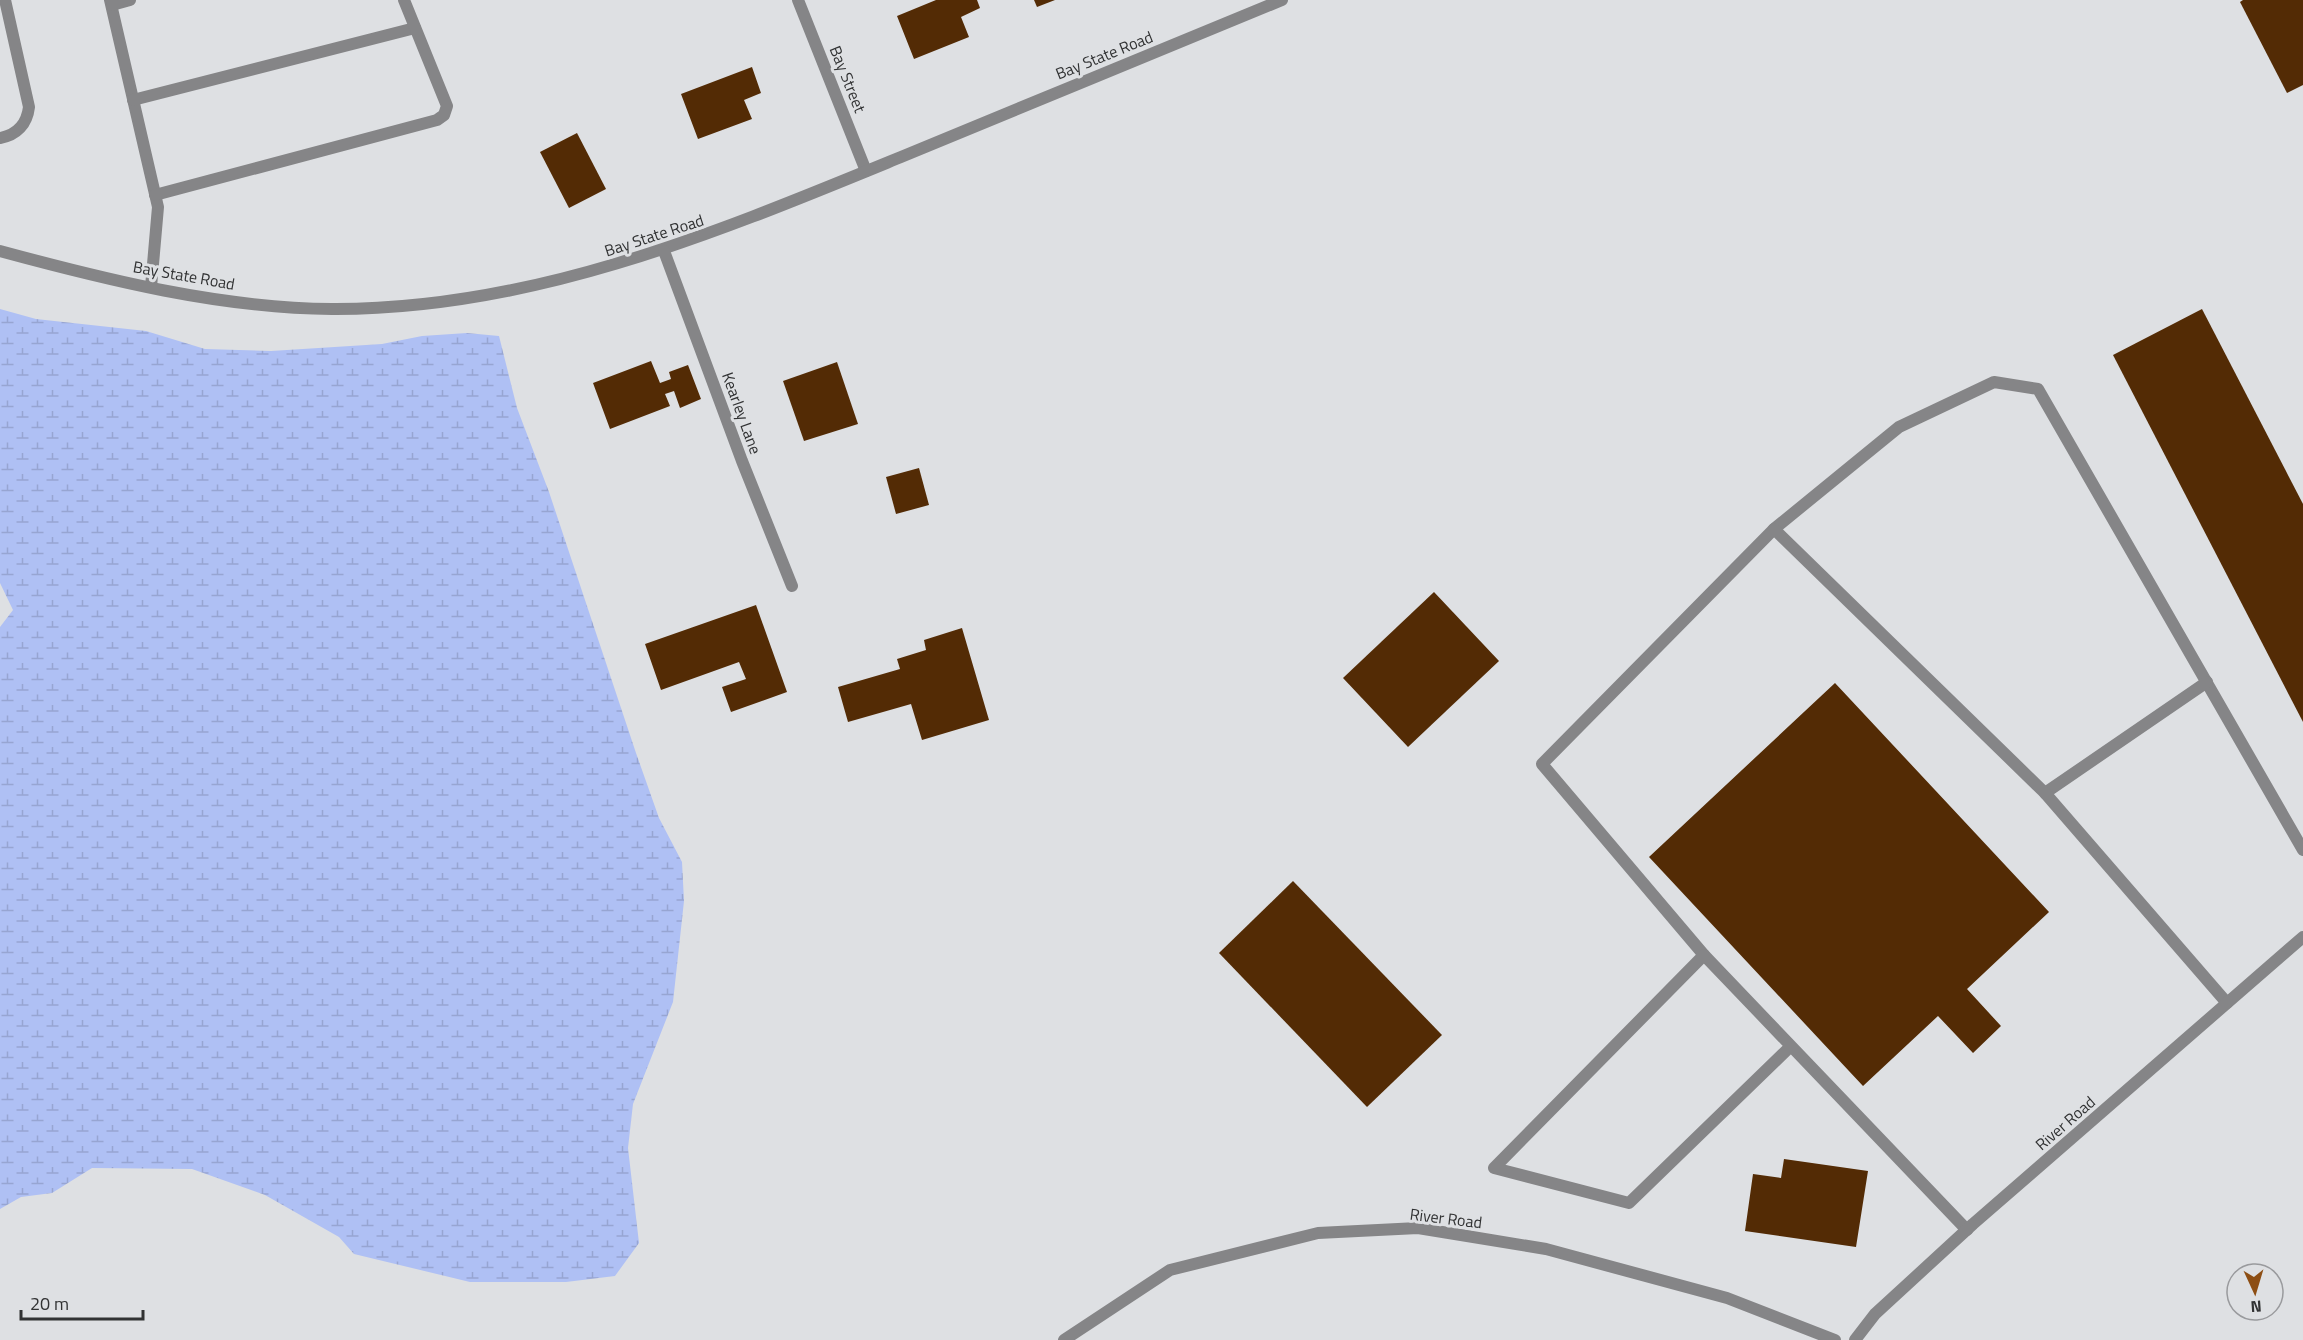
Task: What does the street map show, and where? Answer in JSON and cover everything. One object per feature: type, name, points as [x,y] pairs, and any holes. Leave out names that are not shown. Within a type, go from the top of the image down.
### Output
[{"type":"street","points":[[0,138],[21,128],[27,118],[29,107],[5,0]]},
{"type":"street","points":[[130,0],[111,3],[158,207],[151,286]]},
{"type":"street","points":[[155,195],[437,120],[444,115],[447,106],[404,0]]},
{"type":"street","name":"Bay Street","points":[[798,0],[866,171]]},
{"type":"street","name":"Bay State Road","points":[[0,251],[220,300],[269,305],[330,309],[399,307],[496,295],[664,251],[866,171],[1282,0]]},
{"type":"street","points":[[133,100],[415,28]]},
{"type":"street","name":"Kearley Lane","points":[[664,251],[792,586]]},
{"type":"street","points":[[1967,1230],[1704,955],[1542,764],[1774,529],[1899,428],[1994,382],[2038,389],[2303,850]]},
{"type":"street","points":[[1774,529],[2045,794],[2227,1004]]},
{"type":"street","points":[[2045,794],[2207,682]]},
{"type":"street","name":"River Road","points":[[1855,1340],[1875,1314],[1967,1230],[2303,938]]},
{"type":"street","points":[[1704,955],[1494,1168],[1629,1203],[1791,1046]]},
{"type":"street","name":"River Road","points":[[1064,1340],[1170,1270],[1318,1233],[1418,1228],[1545,1249],[1727,1298],[1835,1340]]},
{"type":"green space","points":[[0,309],[36,319],[146,331],[205,349],[271,351],[382,344],[422,336],[467,333],[499,336],[517,408],[549,492],[636,753],[659,818],[682,862],[684,901],[673,1002],[633,1104],[628,1148],[639,1243],[615,1276],[566,1282],[470,1282],[354,1254],[339,1237],[265,1195],[192,1169],[92,1168],[52,1193],[21,1197],[0,1209],[0,627],[13,610],[0,583]]},
{"type":"building","points":[[936,0],[977,0],[980,8],[961,17],[969,37],[914,59],[897,16]]},
{"type":"building","points":[[1034,0],[1055,0],[1037,7]]},
{"type":"building","points":[[2243,0],[2303,0],[2303,85],[2287,93],[2240,2]]},
{"type":"building","points":[[752,67],[761,93],[744,100],[752,119],[698,139],[681,94]]},
{"type":"building","points":[[577,133],[606,189],[569,208],[540,152]]},
{"type":"building","points":[[2202,309],[2303,504],[2303,722],[2113,355]]},
{"type":"building","points":[[651,361],[660,383],[671,379],[669,372],[688,365],[701,399],[680,408],[674,391],[665,394],[670,406],[610,429],[593,383]]},
{"type":"building","points":[[837,362],[858,424],[804,441],[783,381]]},
{"type":"building","points":[[919,468],[929,505],[896,514],[886,477]]},
{"type":"building","points":[[1434,592],[1499,661],[1408,747],[1343,678]]},
{"type":"building","points":[[756,605],[787,692],[731,712],[722,687],[746,679],[739,662],[661,690],[645,644]]},
{"type":"building","points":[[962,628],[989,720],[922,740],[911,704],[848,722],[838,687],[900,669],[897,659],[926,650],[924,640]]},
{"type":"building","points":[[1835,683],[2049,912],[1967,989],[2001,1026],[1973,1053],[1938,1016],[1863,1086],[1649,857]]},
{"type":"building","points":[[1293,881],[1442,1035],[1367,1107],[1219,953]]},
{"type":"building","points":[[1784,1159],[1868,1171],[1856,1247],[1745,1231],[1753,1174],[1781,1178]]}]
